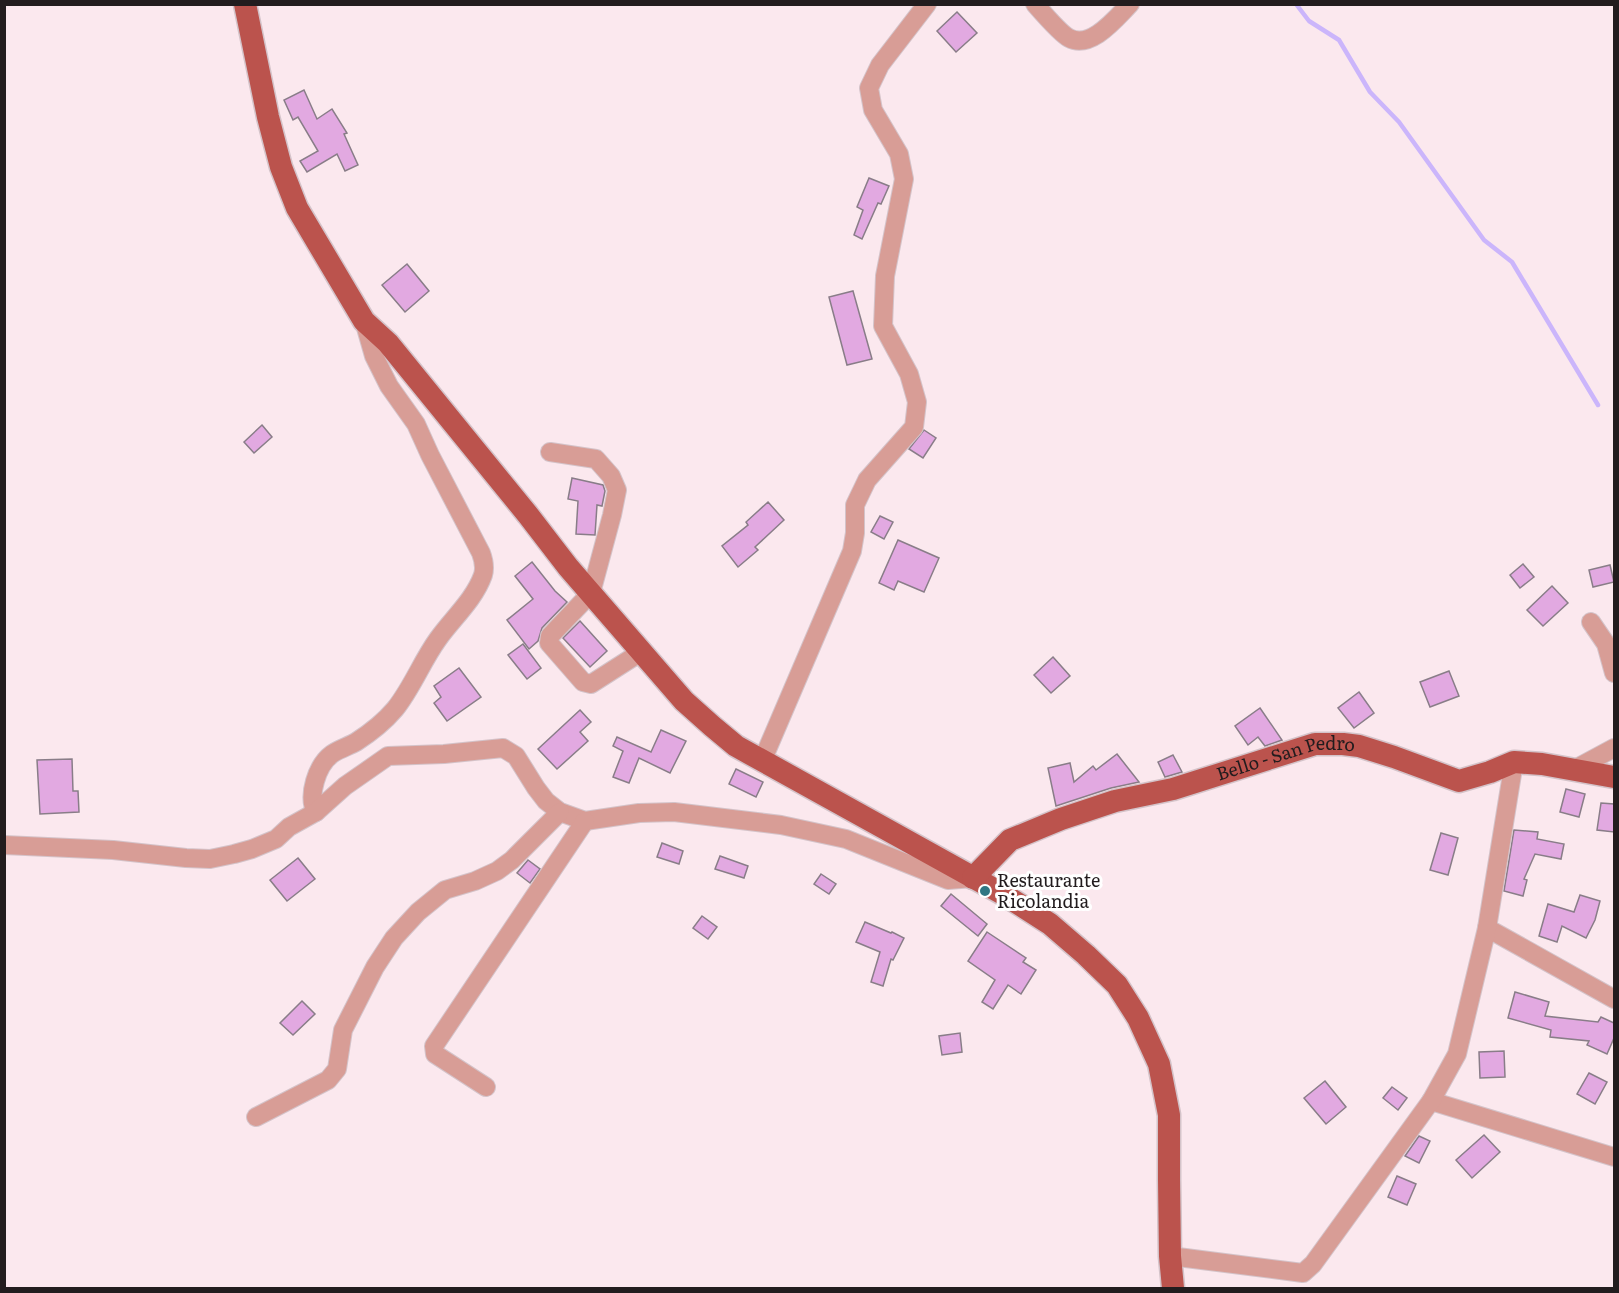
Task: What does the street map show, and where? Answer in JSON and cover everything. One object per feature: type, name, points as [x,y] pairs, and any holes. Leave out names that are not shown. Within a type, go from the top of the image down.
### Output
[{"type":"main road","points":[[245,4],[268,117],[281,167],[297,208],[363,321],[388,343],[405,363],[568,567],[684,701],[736,746],[1003,894],[1050,924],[1117,985],[1138,1018],[1159,1064],[1169,1114],[1170,1256],[1173,1288]]},
{"type":"main road","name":"Bello - San Pedro","points":[[974,878],[1010,840],[1061,819],[1115,801],[1173,789],[1315,744],[1359,746],[1459,781],[1514,762],[1542,764],[1614,777]]},
{"type":"street","points":[[763,759],[852,550],[855,533],[855,505],[867,480],[914,427],[917,402],[909,374],[883,326],[885,276],[904,179],[899,154],[873,110],[869,88],[880,65],[927,4]]},
{"type":"street","points":[[1035,4],[1068,38],[1081,41],[1100,34],[1130,4]]},
{"type":"street","points":[[316,812],[312,806],[312,798],[320,770],[331,755],[356,742],[395,709],[436,640],[472,595],[483,574],[485,564],[416,424],[389,386],[374,356],[363,321]]},
{"type":"street","points":[[550,452],[596,459],[611,476],[617,490],[591,593],[550,636],[549,643],[583,682],[591,684],[641,652]]},
{"type":"street","points":[[1591,622],[1606,644],[1614,673]]},
{"type":"street","points":[[4,845],[113,850],[186,858],[210,858],[234,854],[276,839],[289,827],[316,812],[345,786],[388,756],[444,754],[504,748],[516,756],[546,801],[560,812],[585,821],[639,813],[674,812],[781,825],[846,839],[948,880],[974,878]]},
{"type":"street","points":[[1575,769],[1614,748]]},
{"type":"street","points":[[1170,1256],[1302,1273],[1313,1264],[1431,1101],[1457,1054],[1487,928],[1514,762]]},
{"type":"street","points":[[256,1117],[328,1080],[337,1069],[342,1030],[375,967],[394,938],[418,912],[445,890],[475,881],[497,871],[512,860],[560,812]]},
{"type":"street","points":[[486,1087],[435,1054],[434,1046],[585,821]]},
{"type":"street","points":[[1487,928],[1614,999]]},
{"type":"street","points":[[1431,1101],[1614,1157]]},
{"type":"building","points":[[957,12],[977,33],[956,52],[937,31]]},
{"type":"building","points":[[304,90],[317,119],[332,109],[347,133],[344,134],[358,165],[345,171],[337,154],[307,172],[300,161],[318,151],[298,117],[293,120],[284,100]]},
{"type":"building","points":[[869,178],[889,186],[881,204],[878,203],[862,239],[854,235],[863,210],[857,207]]},
{"type":"building","points":[[407,264],[429,291],[405,312],[382,285]]},
{"type":"building","points":[[853,291],[872,359],[847,365],[829,297]]},
{"type":"building","points":[[262,425],[272,437],[254,453],[244,442]]},
{"type":"building","points":[[924,430],[936,438],[923,458],[909,449]]},
{"type":"building","points":[[572,478],[603,485],[605,491],[602,506],[597,505],[595,535],[576,534],[578,501],[568,499]]},
{"type":"building","points":[[768,502],[784,520],[755,547],[758,550],[738,567],[722,546],[748,525],[746,522]]},
{"type":"building","points":[[880,516],[893,522],[884,539],[871,532]]},
{"type":"building","points":[[898,540],[939,558],[924,592],[898,581],[894,590],[879,583]]},
{"type":"building","points":[[532,562],[567,602],[542,628],[538,641],[529,649],[507,620],[533,599],[515,576]]},
{"type":"building","points":[[1523,564],[1534,577],[1520,588],[1510,575]]},
{"type":"building","points":[[1610,565],[1614,582],[1593,587],[1589,570]]},
{"type":"building","points":[[1552,586],[1568,603],[1543,626],[1527,610]]},
{"type":"building","points":[[580,621],[607,651],[590,667],[563,638]]},
{"type":"building","points":[[523,644],[541,668],[527,679],[508,655]]},
{"type":"building","points":[[1053,657],[1070,676],[1051,693],[1034,675]]},
{"type":"building","points":[[459,668],[481,697],[447,721],[434,703],[441,697],[434,686]]},
{"type":"building","points":[[1449,671],[1459,696],[1430,707],[1420,682]]},
{"type":"building","points":[[1359,692],[1374,713],[1354,728],[1338,708]]},
{"type":"building","points":[[1260,708],[1282,740],[1265,746],[1258,737],[1248,745],[1235,726]]},
{"type":"building","points":[[580,710],[591,722],[580,732],[588,741],[557,769],[538,749]]},
{"type":"building","points":[[661,730],[686,741],[670,773],[639,758],[629,783],[613,777],[623,751],[613,746],[617,737],[651,752]]},
{"type":"building","points":[[1117,754],[1139,782],[1111,788],[1056,806],[1048,768],[1070,763],[1074,782],[1093,766],[1096,770]]},
{"type":"building","points":[[1173,755],[1182,772],[1165,777],[1158,762]]},
{"type":"building","points":[[72,759],[73,791],[78,791],[79,812],[40,814],[37,760]]},
{"type":"building","points":[[736,769],[763,782],[756,797],[729,784]]},
{"type":"building","points":[[1566,789],[1585,794],[1579,817],[1560,812]]},
{"type":"building","points":[[1601,803],[1614,804],[1614,832],[1597,830]]},
{"type":"building","points":[[1514,830],[1538,832],[1537,839],[1564,844],[1561,859],[1535,854],[1524,879],[1527,880],[1523,896],[1504,891]]},
{"type":"building","points":[[1441,833],[1458,838],[1448,875],[1430,870]]},
{"type":"building","points":[[662,843],[683,851],[679,864],[657,857]]},
{"type":"building","points":[[720,856],[748,866],[744,878],[715,869]]},
{"type":"building","points":[[298,858],[315,879],[287,901],[270,880]]},
{"type":"building","points":[[528,860],[540,869],[530,883],[517,873]]},
{"type":"building","points":[[821,874],[836,884],[829,894],[814,884]]},
{"type":"building","points":[[951,894],[987,924],[978,936],[941,906]]},
{"type":"building","points":[[1580,895],[1600,901],[1595,920],[1586,938],[1562,926],[1557,942],[1539,936],[1548,904],[1574,912]]},
{"type":"building","points":[[702,916],[717,927],[708,939],[693,928]]},
{"type":"building","points":[[865,922],[904,938],[893,960],[891,959],[883,986],[871,982],[880,952],[856,942]]},
{"type":"building","points":[[987,932],[1026,958],[1023,962],[1036,970],[1021,994],[1008,985],[993,1009],[982,1002],[995,980],[968,961]]},
{"type":"building","points":[[1515,992],[1549,1002],[1545,1016],[1598,1022],[1601,1017],[1614,1023],[1614,1038],[1607,1054],[1587,1045],[1589,1041],[1550,1037],[1551,1030],[1508,1018]]},
{"type":"building","points":[[302,1001],[315,1014],[293,1035],[280,1023]]},
{"type":"building","points":[[960,1033],[962,1052],[942,1055],[939,1036]]},
{"type":"building","points":[[1504,1051],[1505,1077],[1480,1078],[1479,1052]]},
{"type":"building","points":[[1589,1073],[1607,1082],[1595,1104],[1577,1094]]},
{"type":"building","points":[[1325,1081],[1346,1107],[1326,1124],[1304,1098]]},
{"type":"building","points":[[1392,1087],[1407,1098],[1398,1110],[1383,1098]]},
{"type":"building","points":[[1484,1135],[1500,1152],[1472,1178],[1456,1160]]},
{"type":"building","points":[[1419,1136],[1430,1141],[1419,1163],[1405,1156]]},
{"type":"building","points":[[1397,1176],[1416,1184],[1407,1205],[1388,1197]]},
{"type":"waterway","points":[[1296,4],[1309,21],[1339,40],[1370,92],[1399,122],[1484,240],[1512,262],[1598,405]]},
{"type":"place","name":"Restaurante Ricolandia","points":[[985,891]]}]
